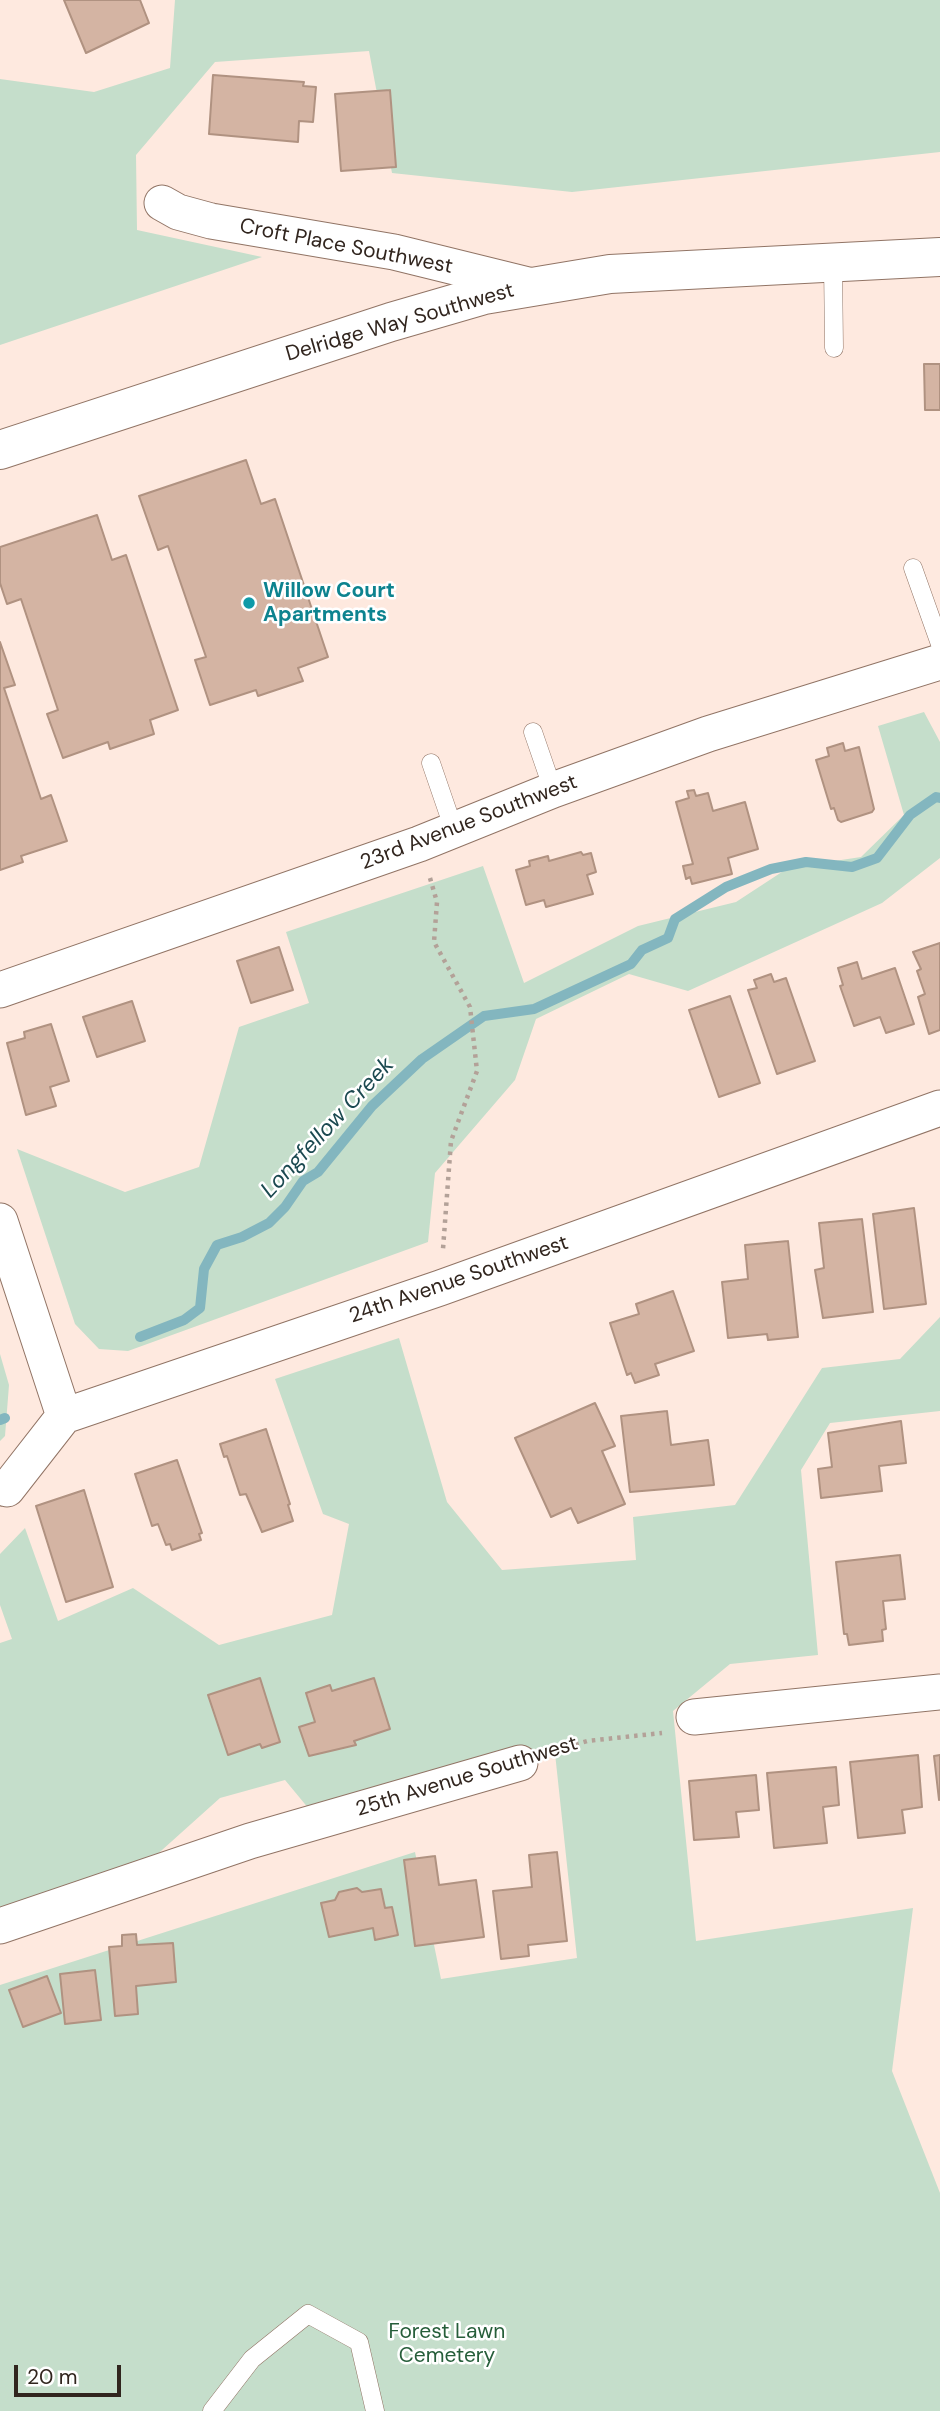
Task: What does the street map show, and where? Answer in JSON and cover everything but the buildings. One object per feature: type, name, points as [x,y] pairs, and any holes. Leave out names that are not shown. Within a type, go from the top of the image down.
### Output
[{"type":"main road","name":"Delridge Way Southwest","points":[[0,450],[391,322],[484,295],[610,274],[940,257]]},
{"type":"street","name":"Croft Place Southwest","points":[[162,203],[178,212],[211,221],[394,252],[532,286]]},
{"type":"street","name":"23rd Avenue Southwest","points":[[0,990],[454,830],[553,790],[708,734],[940,662]]},
{"type":"street","name":"24th Avenue Southwest","points":[[64,1416],[440,1288],[940,1108]]},
{"type":"street","points":[[0,1221],[64,1416],[7,1489]]},
{"type":"street","points":[[694,1717],[940,1692]]},
{"type":"street","name":"25th Avenue Southwest","points":[[0,1926],[250,1841],[520,1763]]},
{"type":"lane","points":[[833,263],[834,348]]},
{"type":"lane","points":[[913,568],[940,644]]},
{"type":"lane","points":[[533,732],[553,790]]},
{"type":"lane","points":[[431,763],[454,830]]},
{"type":"lane","points":[[212,2411],[252,2359],[308,2314],[359,2343],[375,2411]]},
{"type":"path","points":[[437,902],[434,942],[470,1007],[477,1071],[451,1141],[440,1288]]},
{"type":"path","name":"25th Avenue Southwest","points":[[520,1763],[587,1741],[690,1730],[694,1717]]},
{"type":"green space","points":[[175,0],[940,0],[940,152],[572,192],[392,173],[369,51],[215,62],[136,155],[137,230],[262,257],[0,345],[0,79],[94,92],[170,68]]},
{"type":"green space","points":[[924,712],[940,742],[940,858],[882,903],[688,991],[629,974],[536,1019],[515,1080],[435,1173],[428,1242],[128,1351],[99,1349],[75,1324],[17,1149],[125,1192],[199,1167],[239,1027],[309,1003],[286,932],[483,866],[524,983],[638,926],[736,902],[788,868],[861,857],[904,815],[878,726]]},
{"type":"green space","name":"Forest Lawn Cemetery","points":[[940,1317],[940,1411],[830,1423],[801,1470],[818,1655],[730,1664],[673,1711],[696,1941],[913,1908],[892,2071],[940,2193],[940,2411],[0,2411],[0,1985],[415,1852],[441,1979],[577,1958],[554,1744],[314,1815],[285,1780],[220,1798],[152,1859],[0,1911],[0,1643],[12,1639],[0,1605],[0,1554],[25,1528],[58,1621],[133,1588],[219,1645],[332,1615],[349,1524],[323,1514],[275,1379],[399,1338],[447,1502],[502,1570],[636,1560],[633,1517],[735,1505],[822,1368],[900,1359]]},
{"type":"green space","points":[[0,1354],[9,1385],[5,1436],[0,1441]]},
{"type":"waterway","name":"Longfellow Creek","points":[[140,1337],[184,1320],[200,1308],[204,1269],[217,1245],[242,1237],[269,1223],[285,1207],[303,1181],[318,1172],[372,1106],[422,1059],[484,1016],[534,1009],[631,964],[642,950],[668,938],[675,919],[726,887],[771,869],[806,862],[852,867],[877,858],[910,815],[936,797],[940,798]]},
{"type":"waterway","name":"Longfellow Creek","points":[[0,1420],[5,1418]]},
{"type":"place","name":"Willow Court Apartments","points":[[249,603]]}]
